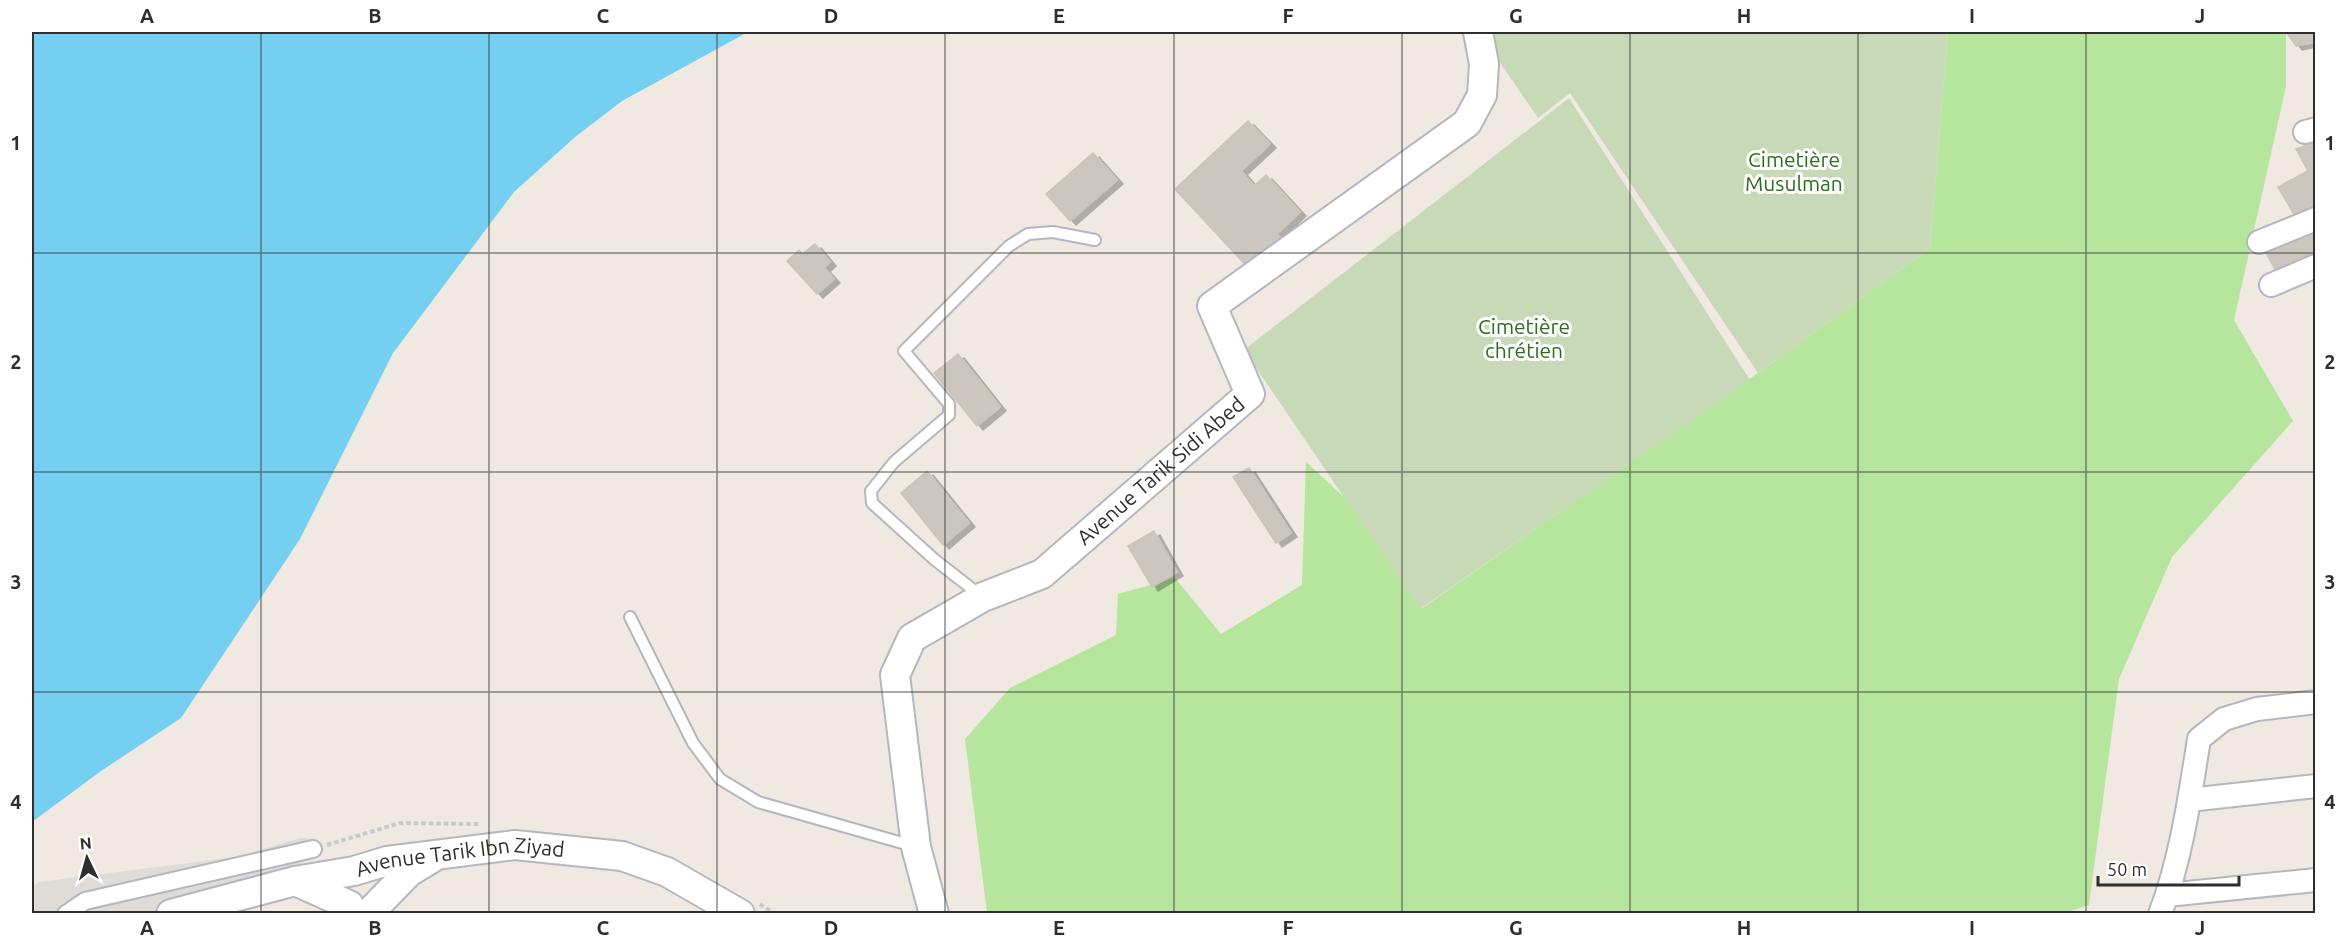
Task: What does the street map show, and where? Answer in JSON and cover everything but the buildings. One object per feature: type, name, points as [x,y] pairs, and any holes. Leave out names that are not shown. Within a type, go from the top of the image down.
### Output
[{"type":"street","name":"Avenue Tarik Sidi Abed","points":[[934,914],[916,847],[895,675],[912,638],[983,597],[1042,574],[1250,394],[1212,306],[1467,123],[1482,95],[1484,64],[1478,32]]},
{"type":"street","points":[[2259,242],[2316,219]]},
{"type":"street","points":[[2271,285],[2316,266]]},
{"type":"street","points":[[2316,702],[2257,709],[2224,719],[2199,739],[2189,800],[2164,904],[2316,879]]},
{"type":"street","points":[[2189,800],[2316,786]]},
{"type":"street","name":"Avenue Tarik Ibn Ziyad","points":[[171,914],[294,881],[354,871],[387,861],[515,845],[622,856],[667,872],[740,914]]},
{"type":"street","points":[[66,914],[85,901],[313,849]]},
{"type":"street","points":[[361,907],[436,856]]},
{"type":"street","points":[[361,907],[388,872],[387,861]]},
{"type":"street","points":[[354,871],[361,907]]},
{"type":"street","points":[[294,881],[361,907]]},
{"type":"lane","points":[[983,597],[935,560],[872,503],[871,490],[894,462],[949,416],[949,404],[904,351],[1009,246],[1028,234],[1053,232],[1095,240]]},
{"type":"lane","points":[[630,617],[693,743],[720,779],[759,802],[916,847]]},
{"type":"green space","name":"Cimetière Musulman","points":[[1495,32],[1948,32],[1930,248],[1758,373],[1570,93],[1538,118],[1488,45]]},
{"type":"green space","points":[[1948,32],[2286,32],[2286,86],[2234,320],[2293,421],[2172,557],[2119,679],[2089,905],[2061,914],[987,913],[965,739],[1010,688],[1116,635],[1118,594],[1175,578],[1221,634],[1302,585],[1306,462],[1346,499],[1421,609],[1758,373],[1930,248]]},
{"type":"green space","name":"Cimetière chrétien","points":[[1569,98],[1750,380],[1420,609],[1244,350]]},
{"type":"shaded area","points":[[301,838],[312,839],[314,856],[246,894],[171,913],[32,913],[32,887],[39,882],[235,857]]},
{"type":"water","points":[[32,32],[748,32],[622,101],[575,137],[514,192],[393,353],[300,539],[181,718],[101,771],[32,822]]}]
